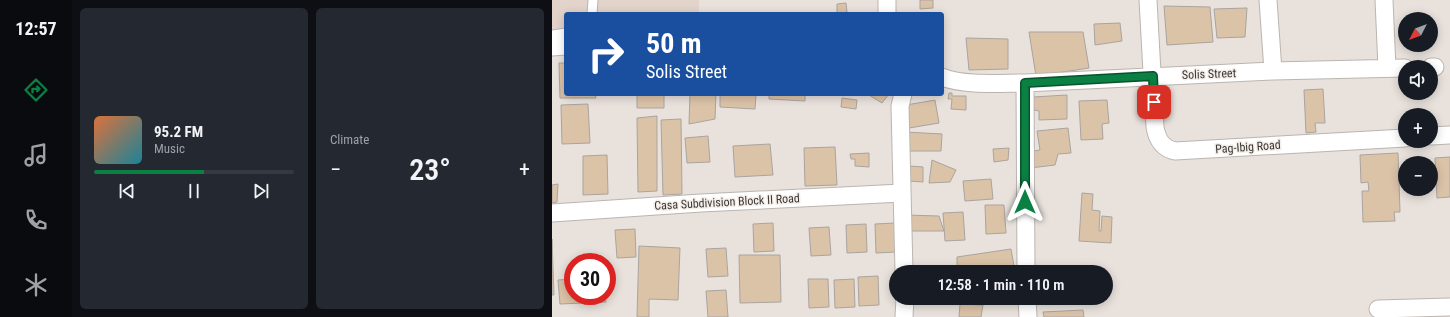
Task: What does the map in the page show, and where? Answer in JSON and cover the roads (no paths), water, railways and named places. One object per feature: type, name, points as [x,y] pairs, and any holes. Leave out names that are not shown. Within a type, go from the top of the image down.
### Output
[{"type":"street","points":[[887,0],[887,12]]},
{"type":"street","name":"Pag-Ibig Road","points":[[1148,0],[1156,134],[1161,144],[1168,149],[1175,151],[1398,138]]},
{"type":"street","points":[[1268,0],[1273,71]]},
{"type":"street","points":[[1384,0],[1387,68]]},
{"type":"street","points":[[552,47],[564,46]]},
{"type":"street","name":"Solis Street","points":[[944,78],[950,80],[992,83],[1025,83],[1273,71],[1398,68]]},
{"type":"street","points":[[1025,83],[1026,265]]},
{"type":"street","points":[[902,96],[900,106],[904,265]]},
{"type":"street","points":[[1438,136],[1450,135]]},
{"type":"street","name":"Casa Subdivision Block II Road","points":[[552,213],[701,203],[902,193]]},
{"type":"street","points":[[904,317],[905,305]]},
{"type":"street","points":[[1027,305],[1028,317]]},
{"type":"street","points":[[1378,309],[1450,306]]},
{"type":"lane","points":[[592,12],[593,0]]},
{"type":"lane","points":[[552,35],[564,33]]}]
